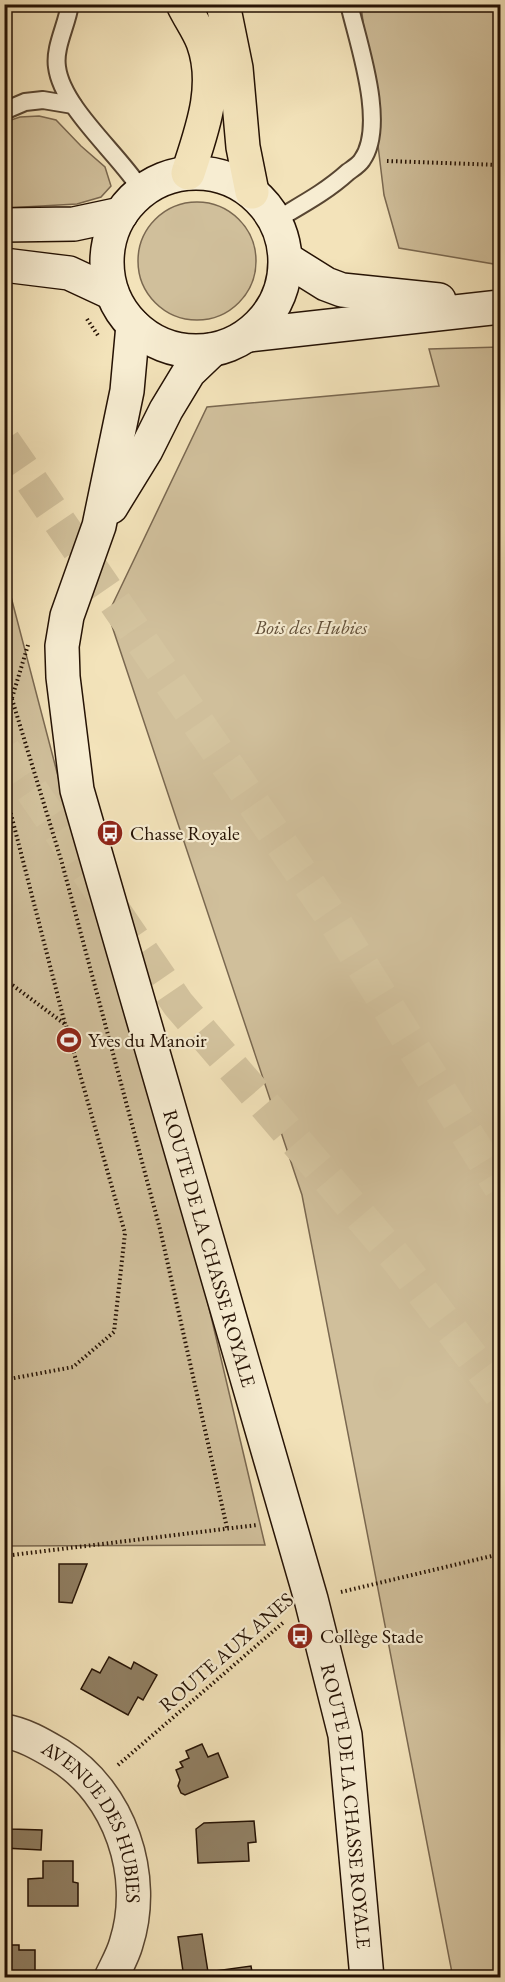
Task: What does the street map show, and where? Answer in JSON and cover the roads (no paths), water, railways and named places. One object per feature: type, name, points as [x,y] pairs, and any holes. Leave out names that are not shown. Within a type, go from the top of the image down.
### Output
[{"type":"highway","points":[[183,4],[203,42],[209,79],[209,99],[204,126],[188,173]]},
{"type":"highway","points":[[223,4],[236,68],[243,147],[252,192]]},
{"type":"street","points":[[4,225],[74,224],[132,202],[164,179],[188,173],[211,174],[233,180],[265,204],[276,220],[283,239],[286,259],[282,288],[270,314],[249,335],[231,345],[190,352],[169,347],[150,338],[133,325],[121,310],[112,293],[107,273],[107,252],[112,232],[132,202]]},
{"type":"street","points":[[286,259],[326,284],[342,290],[501,307]]},
{"type":"street","points":[[4,264],[69,273],[112,293]]},
{"type":"street","points":[[249,335],[501,307]]},
{"type":"street","name":"ROUTE DE LA CHASSE ROYALE","points":[[133,325],[127,391],[99,526],[67,616],[62,646],[63,677],[77,790],[289,1521],[345,1735],[367,1977]]},
{"type":"street","name":"ROUTE DE LA CHASSE ROYALE","points":[[99,526],[146,450],[189,372],[212,350]]},
{"type":"street","name":"AVENUE DES HUBIES","points":[[4,1731],[37,1742],[70,1762],[94,1785],[108,1804],[122,1830],[132,1867],[133,1909],[126,1944],[111,1977]]},
{"type":"lane","points":[[70,4],[58,50],[57,67],[61,84],[73,105],[132,174],[132,202]]},
{"type":"lane","points":[[276,220],[329,189],[362,160],[371,139],[372,110],[369,85],[349,4]]},
{"type":"lane","points":[[4,111],[25,102],[43,100],[73,105]]},
{"type":"tunnel","points":[[4,441],[335,922],[500,1187]]},
{"type":"tunnel","points":[[4,750],[178,1004],[398,1260],[500,1394]]},
{"type":"place","name":"Chasse Royale","points":[[110,833]]},
{"type":"place","name":"Yves du Manoir","points":[[69,1040]]},
{"type":"place","name":"Collège Stade","points":[[300,1636]]},
{"type":"park label","name":"Bois des Hubies","points":[[311,627]]}]
